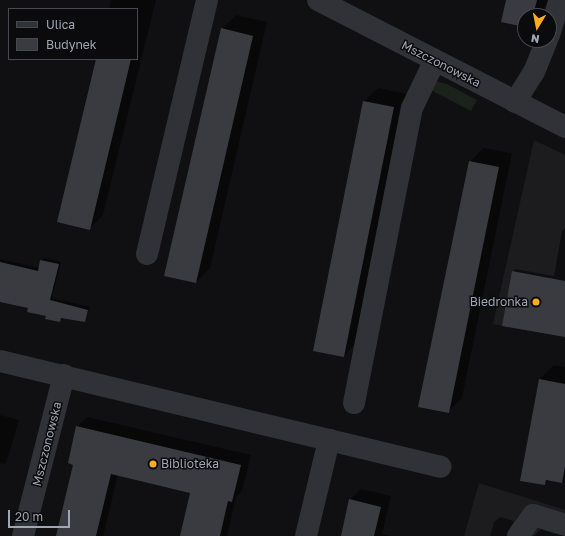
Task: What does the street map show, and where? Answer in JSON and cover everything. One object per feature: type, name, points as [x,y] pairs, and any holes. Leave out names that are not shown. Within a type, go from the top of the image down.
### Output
[{"type":"street","points":[[146,254],[207,0]]},
{"type":"street","name":"Mszczonowska","points":[[318,0],[565,127]]},
{"type":"street","points":[[557,10],[560,0]]},
{"type":"street","points":[[515,102],[534,72],[544,48]]},
{"type":"street","points":[[354,404],[412,108],[435,60]]},
{"type":"street","points":[[0,361],[64,375],[440,467]]},
{"type":"street","name":"Mszczonowska","points":[[23,536],[64,375]]},
{"type":"street","points":[[306,536],[329,440]]},
{"type":"street","points":[[518,536],[533,515],[565,525]]},
{"type":"shaded area","points":[[435,81],[447,84],[477,100],[471,111],[427,88]]},
{"type":"shaded area","points":[[534,140],[565,155],[565,337],[493,324]]},
{"type":"shaded area","points":[[479,483],[565,510],[565,536],[464,536]]},
{"type":"building","points":[[506,0],[537,0],[535,8],[517,8],[517,25],[501,22]]},
{"type":"building","points":[[221,28],[253,36],[196,283],[164,276]]},
{"type":"building","points":[[96,60],[131,60],[90,230],[57,222]]},
{"type":"building","points":[[363,101],[394,107],[344,357],[313,351]]},
{"type":"building","points":[[469,161],[499,167],[449,413],[418,407]]},
{"type":"building","points":[[40,260],[59,264],[50,300],[88,310],[85,322],[61,318],[60,322],[45,319],[46,316],[27,312],[28,308],[0,302],[0,262],[38,271]]},
{"type":"building","name":"Biedronka","points":[[512,271],[565,281],[565,337],[502,326]]},
{"type":"building","points":[[539,379],[565,384],[565,467],[562,483],[546,480],[545,485],[520,481]]},
{"type":"building","points":[[76,426],[241,465],[232,502],[228,501],[220,536],[180,536],[190,493],[111,474],[96,536],[56,536],[73,465],[68,463]]},
{"type":"building","points":[[349,499],[381,507],[374,536],[341,536]]},
{"type":"place","name":"Biedronka","points":[[536,302]]},
{"type":"place","name":"Biblioteka","points":[[153,464]]}]
